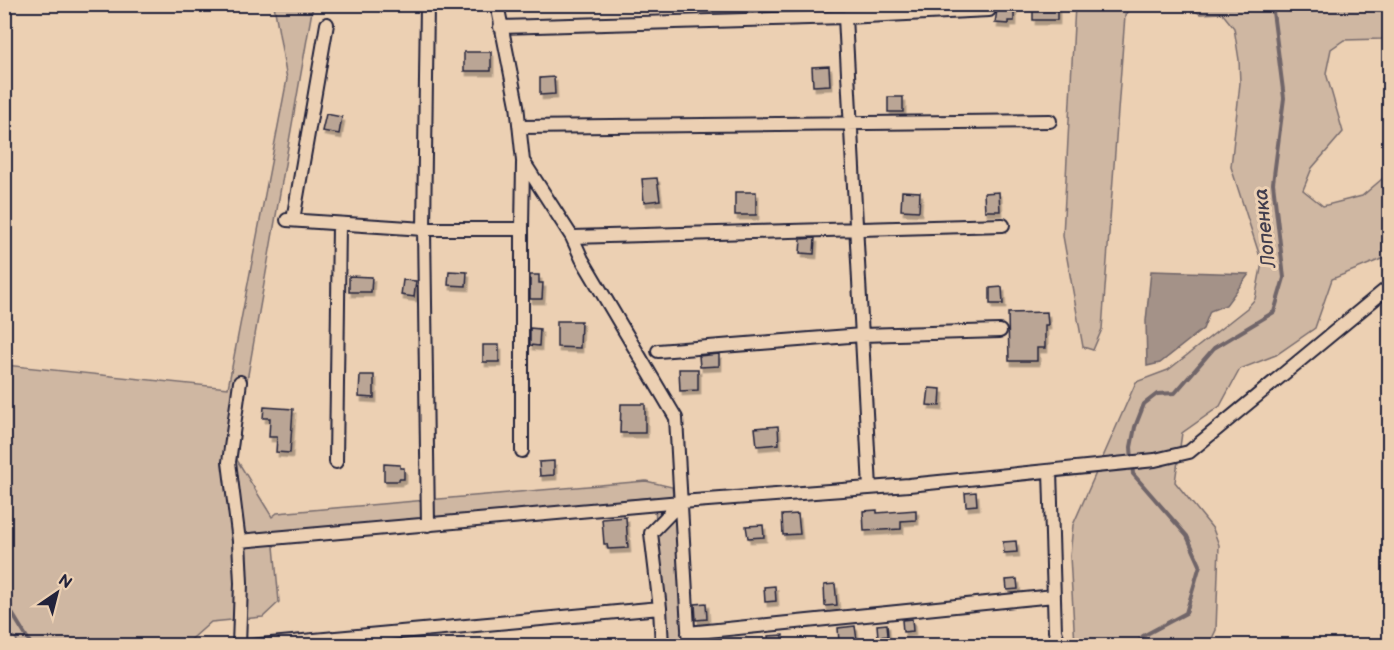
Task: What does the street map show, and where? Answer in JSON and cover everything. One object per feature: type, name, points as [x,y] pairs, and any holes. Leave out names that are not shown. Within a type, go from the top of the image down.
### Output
[{"type":"street","points":[[427,4],[424,229],[428,525]]},
{"type":"street","points":[[497,4],[518,105],[523,161],[522,451]]},
{"type":"street","points":[[500,27],[845,17],[989,10]]},
{"type":"street","points":[[845,17],[870,488]]},
{"type":"street","points":[[327,24],[290,220],[424,229],[522,229]]},
{"type":"street","points":[[520,127],[1050,121]]},
{"type":"street","points":[[523,161],[572,237],[582,259],[676,418],[688,639],[1054,596]]},
{"type":"street","points":[[336,462],[339,224]]},
{"type":"street","points":[[572,237],[1003,225]]},
{"type":"street","points":[[239,541],[681,502],[870,488],[1155,460],[1189,452],[1389,286]]},
{"type":"street","points":[[658,351],[862,335],[1000,332]]},
{"type":"street","points":[[239,645],[241,583],[239,541],[229,462],[240,382]]},
{"type":"street","points":[[1050,471],[1055,631],[1060,645]]},
{"type":"street","points":[[662,645],[651,533],[681,502]]},
{"type":"street","points":[[249,645],[660,608]]},
{"type":"shaded area","points":[[274,5],[313,5],[242,409],[237,460],[272,517],[277,513],[646,481],[672,487],[690,645],[667,645],[654,497],[273,535],[279,602],[263,617],[211,622],[185,645],[15,645],[17,640],[5,628],[5,365],[228,388],[287,79]]},
{"type":"shaded area","points":[[1075,5],[1132,5],[1125,15],[1102,329],[1093,350],[1083,347],[1063,236]]},
{"type":"shaded area","points":[[1187,5],[1387,5],[1390,8],[1388,36],[1382,39],[1344,40],[1331,49],[1326,73],[1343,132],[1312,168],[1303,190],[1323,206],[1362,196],[1389,173],[1389,256],[1332,279],[1315,328],[1276,355],[1240,369],[1220,406],[1182,433],[1175,482],[1213,529],[1219,545],[1216,630],[1209,645],[1075,645],[1070,556],[1073,525],[1136,382],[1168,370],[1247,308],[1255,299],[1262,263],[1231,167],[1240,83],[1234,28],[1222,13],[1200,14]]},
{"type":"shaded area","points":[[1151,271],[1249,274],[1226,305],[1210,311],[1203,329],[1160,363],[1147,366],[1146,321]]},
{"type":"building","points":[[996,4],[1014,4],[1014,21],[1008,21],[1008,24],[995,23]]},
{"type":"building","points":[[1033,4],[1057,4],[1057,20],[1033,20]]},
{"type":"building","points":[[464,52],[491,52],[491,71],[464,71]]},
{"type":"building","points":[[829,66],[830,85],[813,86],[812,67]]},
{"type":"building","points":[[554,77],[555,94],[540,95],[540,78]]},
{"type":"building","points":[[888,97],[903,97],[903,112],[888,112]]},
{"type":"building","points":[[326,114],[342,117],[339,134],[322,131]]},
{"type":"building","points":[[657,178],[660,200],[644,202],[642,179]]},
{"type":"building","points":[[902,191],[920,192],[919,211],[901,210]]},
{"type":"building","points":[[735,192],[756,192],[756,215],[735,215]]},
{"type":"building","points":[[999,192],[1000,211],[985,211],[984,193]]},
{"type":"building","points":[[815,238],[814,254],[800,253],[801,239]]},
{"type":"building","points":[[449,271],[467,272],[466,286],[448,285]]},
{"type":"building","points":[[530,275],[539,275],[539,283],[543,283],[542,299],[530,299]]},
{"type":"building","points":[[349,276],[372,277],[371,292],[349,292]]},
{"type":"building","points":[[403,280],[416,281],[414,297],[401,295]]},
{"type":"building","points":[[1002,287],[1003,304],[990,304],[990,288]]},
{"type":"building","points":[[1047,312],[1045,348],[1037,348],[1037,361],[1009,361],[1008,313]]},
{"type":"building","points":[[557,321],[581,321],[580,348],[557,347]]},
{"type":"building","points":[[530,328],[540,329],[539,346],[530,345]]},
{"type":"building","points":[[483,345],[499,345],[499,362],[483,362]]},
{"type":"building","points":[[719,354],[719,366],[700,367],[699,356]]},
{"type":"building","points":[[679,369],[698,369],[698,390],[680,391]]},
{"type":"building","points":[[360,375],[374,375],[374,398],[359,397]]},
{"type":"building","points":[[929,388],[941,389],[940,406],[927,405]]},
{"type":"building","points":[[621,404],[645,404],[645,433],[620,433]]},
{"type":"building","points":[[264,407],[293,409],[290,453],[276,452],[277,437],[269,437],[270,418],[263,418]]},
{"type":"building","points":[[778,426],[779,444],[757,446],[755,428]]},
{"type":"building","points":[[554,461],[554,475],[540,476],[539,462]]},
{"type":"building","points":[[384,464],[400,465],[400,468],[404,468],[404,479],[384,481]]},
{"type":"building","points":[[976,492],[977,505],[966,506],[965,493]]},
{"type":"building","points":[[877,510],[877,513],[916,510],[916,520],[901,521],[901,529],[864,531],[863,511]]},
{"type":"building","points":[[798,514],[800,534],[783,535],[782,515]]},
{"type":"building","points":[[626,517],[628,548],[608,549],[607,544],[604,544],[602,519]]},
{"type":"building","points":[[763,525],[764,537],[748,538],[746,526]]},
{"type":"building","points":[[1016,541],[1017,552],[1004,553],[1003,542]]},
{"type":"building","points":[[1017,579],[1018,589],[1007,590],[1006,580]]},
{"type":"building","points":[[835,584],[837,605],[825,606],[824,585]]},
{"type":"building","points":[[775,586],[776,601],[765,602],[764,587]]},
{"type":"building","points":[[706,603],[707,619],[696,620],[695,604]]},
{"type":"building","points":[[912,619],[913,631],[903,632],[902,620]]},
{"type":"building","points":[[887,624],[888,636],[878,637],[877,625]]},
{"type":"building","points":[[855,626],[857,640],[839,642],[838,628]]},
{"type":"building","points":[[783,635],[783,645],[769,645],[768,636]]},
{"type":"waterway","name":"Лопенка","points":[[1136,646],[1143,636],[1186,613],[1200,565],[1187,536],[1133,474],[1131,447],[1135,427],[1144,404],[1157,394],[1175,393],[1214,348],[1274,312],[1284,278],[1273,183],[1284,98],[1272,4]]},
{"type":"waterway","points":[[4,600],[32,646]]}]
